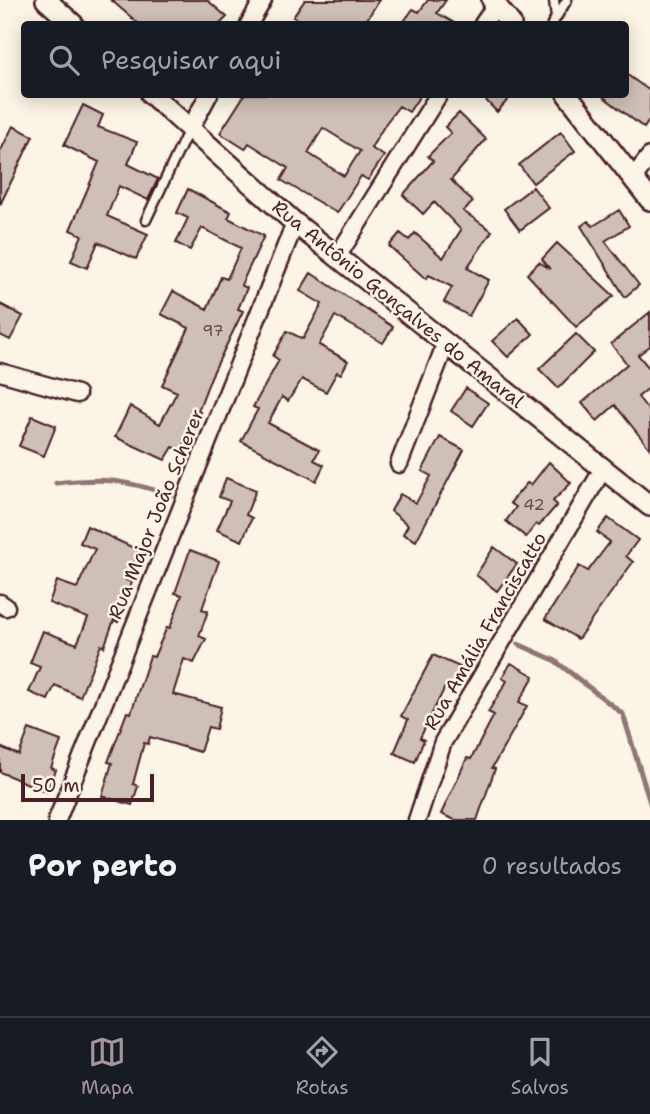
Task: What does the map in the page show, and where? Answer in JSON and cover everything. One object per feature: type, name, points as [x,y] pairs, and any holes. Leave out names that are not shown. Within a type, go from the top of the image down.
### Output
[{"type":"street","points":[[46,0],[70,21]]},
{"type":"street","points":[[251,21],[263,0]]},
{"type":"street","points":[[485,21],[494,2],[510,21]]},
{"type":"street","name":"Rua Antônio Gonçalves do Amaral","points":[[156,98],[295,223],[650,506]]},
{"type":"street","points":[[190,129],[207,98]]},
{"type":"street","points":[[337,257],[436,98]]},
{"type":"street","points":[[570,98],[650,200]]},
{"type":"street","points":[[633,178],[650,156]]},
{"type":"street","name":"Rua Major João Scherer","points":[[57,820],[295,223]]},
{"type":"street","points":[[399,464],[446,343]]},
{"type":"street","points":[[0,372],[76,394]]},
{"type":"street","name":"Rua Amália Franciscatto","points":[[417,820],[443,742],[603,469]]},
{"type":"lane","points":[[554,0],[554,21]]},
{"type":"lane","points":[[554,21],[567,0]]},
{"type":"lane","points":[[146,220],[190,129]]},
{"type":"building","points":[[111,0],[207,0],[227,17],[223,21],[136,21]]},
{"type":"building","points":[[305,0],[379,0],[366,21],[300,21],[293,17]]},
{"type":"building","points":[[428,0],[446,0],[437,13],[451,21],[404,21],[413,9],[419,12]]},
{"type":"building","points":[[629,76],[650,91],[650,119],[644,128],[605,98],[629,98]]},
{"type":"building","points":[[242,98],[418,98],[409,112],[399,106],[386,123],[371,148],[384,156],[368,180],[361,176],[337,213],[281,180],[288,168],[249,143],[245,149],[220,133]],"holes":[[[323,128],[360,151],[344,176],[308,153]]]},
{"type":"building","points":[[484,98],[509,98],[497,112]]},
{"type":"building","points":[[83,105],[103,115],[98,127],[137,142],[128,164],[158,179],[148,200],[119,186],[107,216],[148,234],[136,259],[98,242],[87,268],[71,261],[82,235],[70,230],[99,162],[64,145]]},
{"type":"building","points":[[459,113],[486,139],[451,180],[473,202],[463,211],[492,231],[467,268],[489,280],[469,316],[444,302],[452,287],[429,275],[426,279],[389,246],[400,233],[409,240],[415,233],[443,258],[461,230],[434,202],[423,214],[403,195],[433,161],[428,156],[451,133],[445,127]]},
{"type":"building","points":[[13,126],[33,136],[0,205],[0,152]]},
{"type":"building","points":[[561,132],[575,151],[533,183],[519,165]]},
{"type":"building","points":[[533,187],[549,208],[520,230],[504,209]]},
{"type":"building","points":[[188,189],[231,212],[228,218],[264,236],[241,285],[247,288],[238,309],[243,311],[211,377],[198,411],[200,412],[181,451],[173,447],[165,460],[115,437],[130,406],[160,424],[177,392],[162,385],[189,328],[161,314],[173,291],[207,309],[221,277],[227,279],[241,248],[202,228],[190,250],[176,243],[188,218],[177,213]]},
{"type":"building","points":[[619,210],[629,226],[605,241],[639,285],[625,297],[581,226],[588,221],[593,226]]},
{"type":"building","points":[[557,243],[614,296],[576,327],[527,274],[539,262],[550,269],[542,259]]},
{"type":"building","points":[[311,273],[393,327],[383,343],[335,316],[319,345],[348,361],[341,374],[337,372],[326,392],[302,379],[288,401],[282,397],[268,423],[319,450],[314,460],[324,465],[316,481],[241,441],[258,409],[253,407],[279,360],[273,356],[287,331],[303,339],[322,304],[300,291]]},
{"type":"building","points":[[0,304],[23,316],[10,340],[0,335]]},
{"type":"building","points":[[650,312],[650,346],[638,355],[650,369],[650,387],[638,397],[650,412],[650,449],[615,405],[597,421],[582,403],[627,364],[611,344]]},
{"type":"building","points":[[518,318],[533,334],[508,357],[492,341]]},
{"type":"building","points":[[576,334],[594,352],[558,388],[539,369]]},
{"type":"building","points":[[466,388],[488,403],[473,426],[451,411]]},
{"type":"building","points":[[32,416],[56,426],[44,456],[19,446]]},
{"type":"building","points":[[440,437],[464,450],[416,541],[403,534],[408,525],[391,511],[400,494],[416,503],[431,476],[422,471]]},
{"type":"building","points":[[549,462],[571,483],[553,501],[557,505],[526,537],[506,521],[516,507],[510,503],[527,483],[531,485]]},
{"type":"building","points":[[226,478],[256,490],[246,515],[252,518],[242,541],[217,530],[230,501],[219,497]]},
{"type":"building","points":[[608,518],[638,540],[626,556],[633,562],[578,639],[545,619],[579,566],[588,571],[610,542],[597,532]]},
{"type":"building","points":[[87,526],[140,551],[126,580],[132,582],[118,622],[114,620],[104,647],[101,645],[80,697],[55,685],[48,700],[29,692],[40,667],[30,663],[43,631],[77,644],[88,618],[49,603],[57,581],[77,588],[95,549],[80,543]]},
{"type":"building","points":[[494,547],[517,564],[497,591],[476,575]]},
{"type":"building","points":[[190,550],[219,561],[202,609],[208,611],[199,636],[206,639],[194,663],[184,659],[173,694],[221,707],[216,729],[208,727],[200,752],[150,737],[148,744],[144,743],[133,784],[138,786],[132,805],[102,796],[112,763],[108,762],[127,712],[131,713],[150,656],[154,657],[167,627],[170,628],[182,595],[175,593]]},
{"type":"building","points":[[433,655],[462,668],[451,690],[445,687],[420,738],[424,740],[415,762],[394,753],[408,720],[401,716]]},
{"type":"building","points":[[511,663],[534,676],[519,702],[527,706],[492,768],[495,769],[477,820],[455,820],[441,814],[467,758],[471,759],[494,715],[488,712],[507,681],[502,678]]},
{"type":"building","points":[[29,729],[61,741],[51,768],[56,770],[47,792],[0,772],[0,747],[19,755]]},
{"type":"waterway","points":[[56,483],[114,481],[171,495]]},
{"type":"waterway","points":[[518,644],[554,660],[623,714],[650,803]]}]
